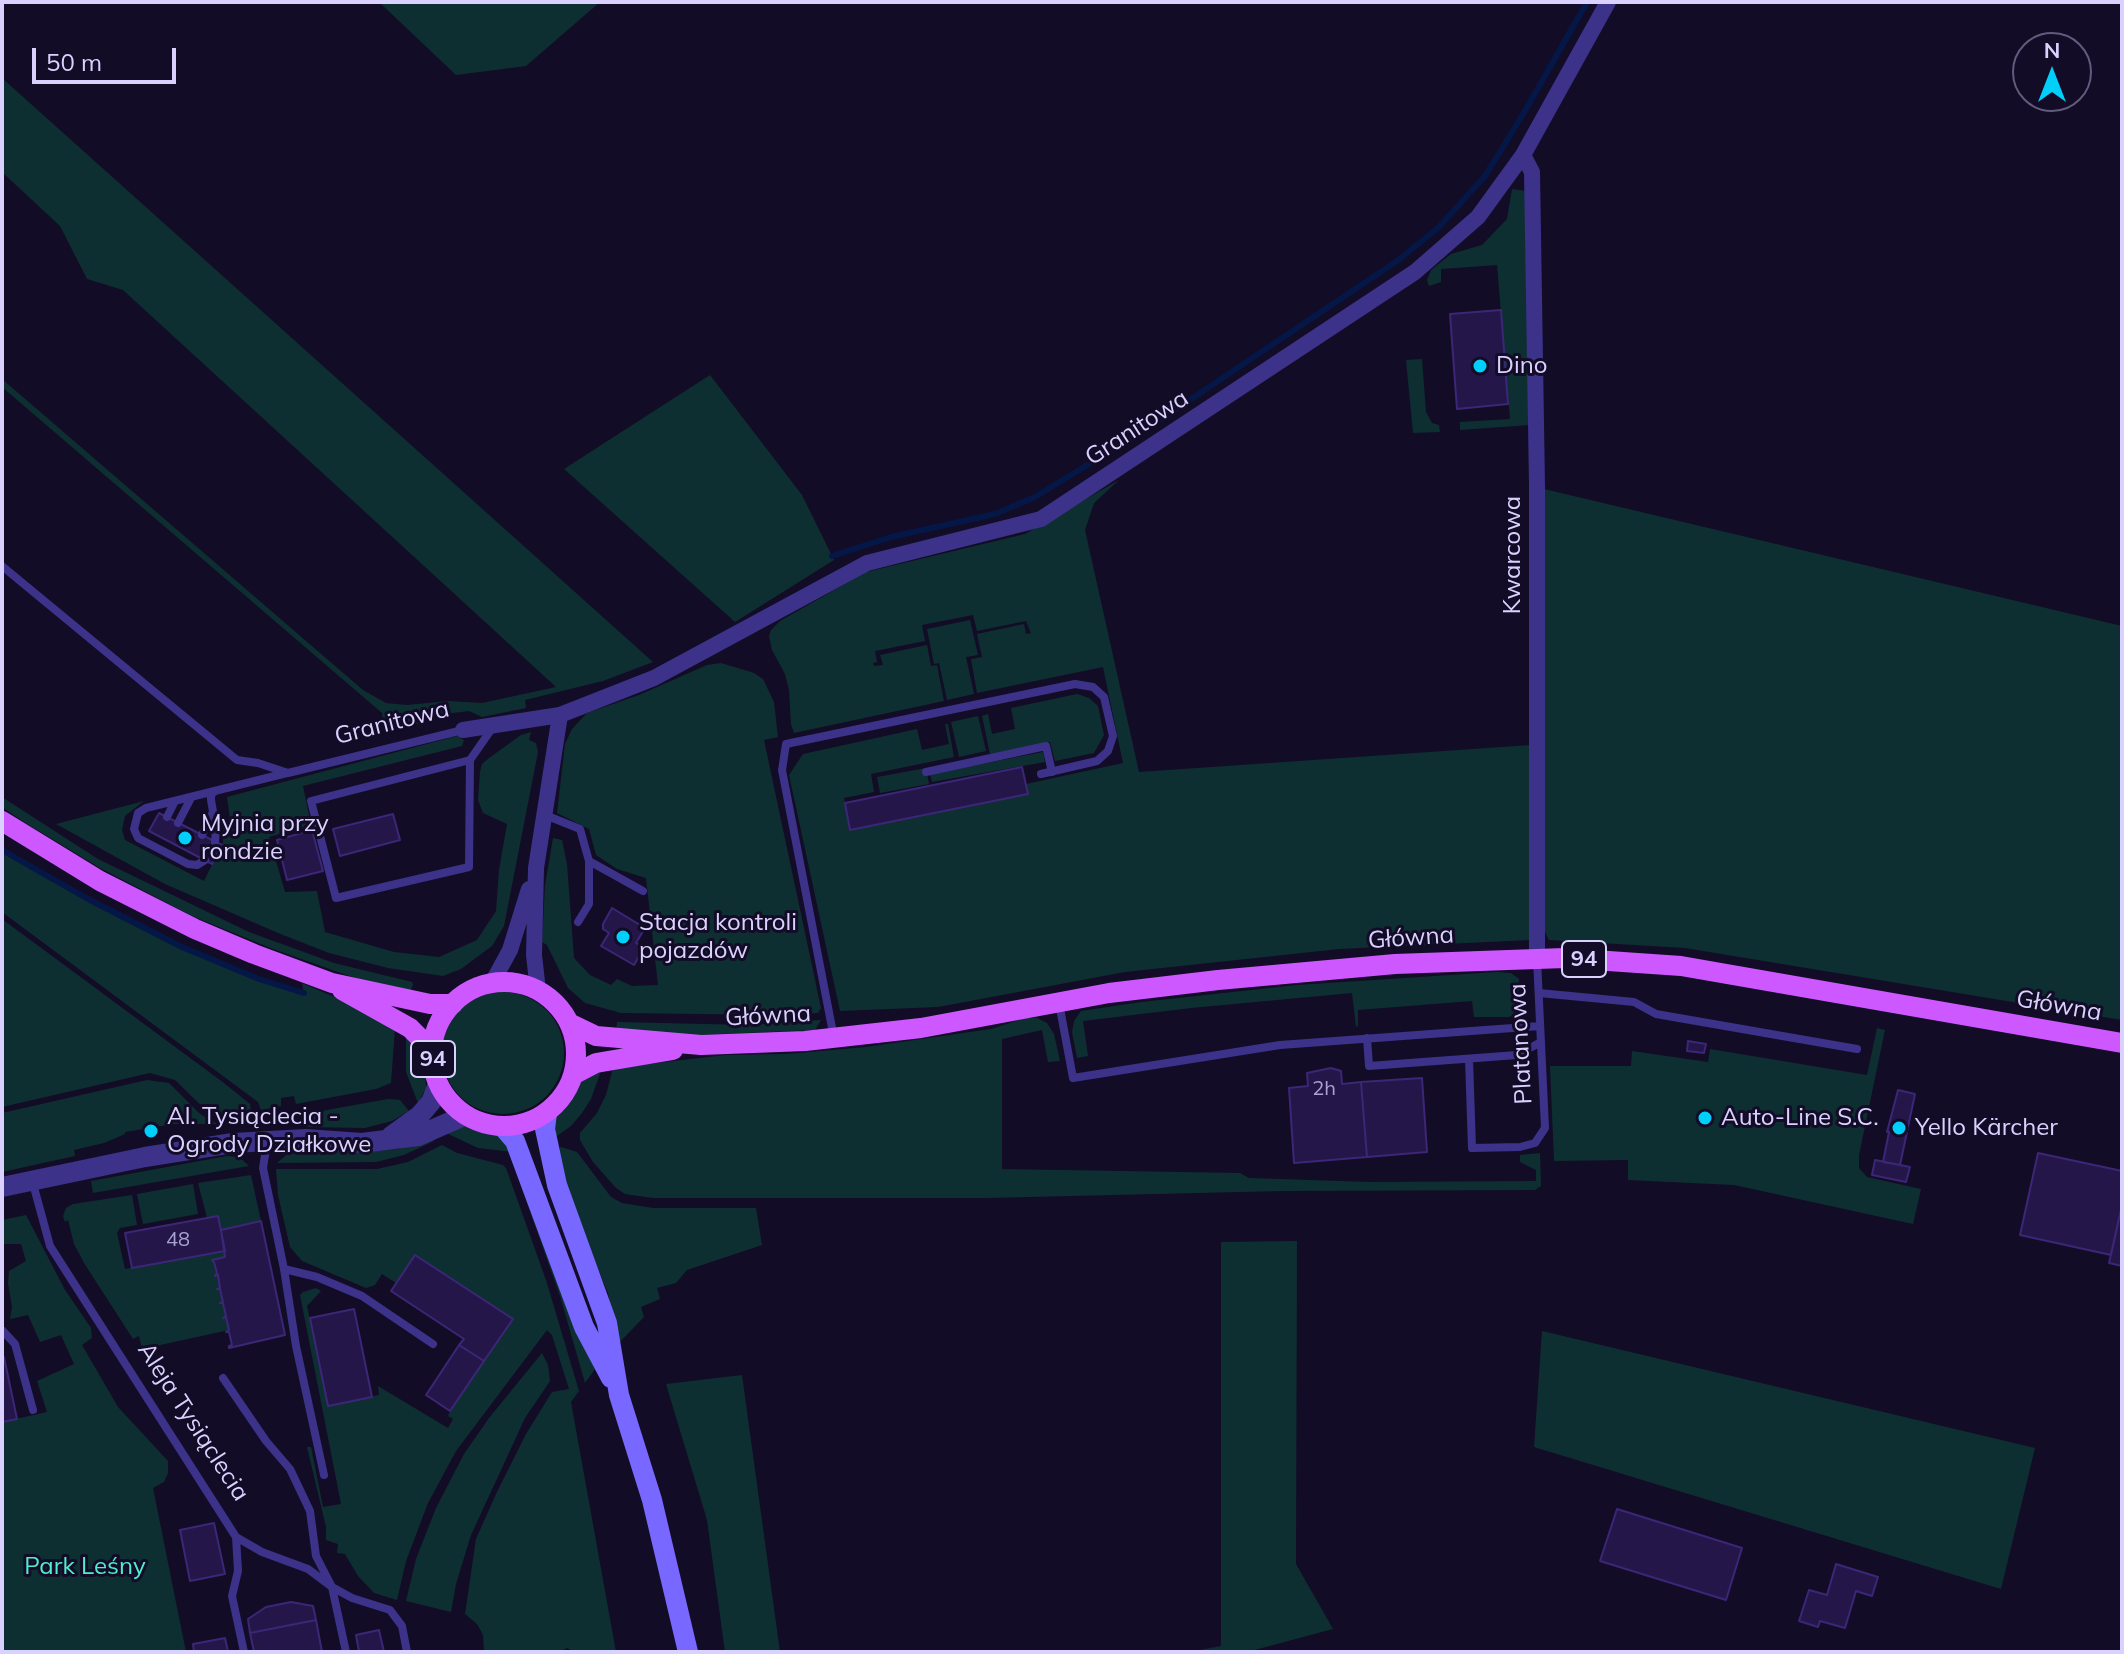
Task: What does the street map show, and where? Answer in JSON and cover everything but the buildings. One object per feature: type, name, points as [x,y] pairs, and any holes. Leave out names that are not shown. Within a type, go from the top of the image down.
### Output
[{"type":"main road","name":"94","points":[[2,821],[100,881],[167,916],[254,954],[332,983],[413,1001],[453,1004]]},
{"type":"main road","name":"Główna","points":[[573,1075],[596,1063],[701,1045],[834,1039],[921,1028],[1059,1002],[1248,977],[1395,964],[1537,958],[1681,966],[2122,1043]]},
{"type":"main road","name":"94","points":[[332,983],[410,1028],[432,1050]]},
{"type":"main road","points":[[453,1004],[465,994],[492,983],[510,983],[538,991]]},
{"type":"main road","name":"94","points":[[538,991],[561,1010],[569,1023]]},
{"type":"main road","name":"94","points":[[453,1004],[438,1025],[432,1050],[438,1084],[451,1103],[466,1115]]},
{"type":"main road","name":"Główna","points":[[569,1023],[596,1036],[701,1045]]},
{"type":"main road","points":[[466,1115],[485,1124],[502,1126],[547,1113],[561,1098],[573,1075],[576,1049],[569,1023]]},
{"type":"main road","points":[[547,1113],[545,1129],[557,1185],[607,1323],[619,1395],[652,1500],[688,1652]]},
{"type":"main road","points":[[502,1126],[515,1141],[584,1327],[619,1395]]},
{"type":"street","name":"Granitowa","points":[[463,730],[560,715],[654,678],[867,563],[1041,519],[1415,272],[1478,217],[1523,155],[1608,2]]},
{"type":"street","name":"Kwarcowa","points":[[1523,155],[1532,172],[1537,486],[1537,958]]},
{"type":"street","points":[[492,983],[510,950],[536,868],[560,715]]},
{"type":"street","points":[[536,868],[534,955],[538,991]]},
{"type":"street","points":[[389,1138],[420,1115],[431,1102],[438,1084]]},
{"type":"street","points":[[2,1187],[145,1157],[267,1140],[362,1143],[418,1136],[466,1115]]},
{"type":"lane","points":[[2,566],[237,760],[288,773]]},
{"type":"lane","points":[[834,1039],[782,770],[786,744],[1075,684],[1093,687],[1104,697],[1113,736],[1108,751],[1097,761],[1041,774]]},
{"type":"lane","points":[[470,760],[311,801],[336,898],[469,867],[470,760],[496,723]]},
{"type":"lane","name":"Granitowa","points":[[152,845],[138,838],[134,829],[138,813],[146,808],[463,730]]},
{"type":"lane","points":[[926,772],[1046,746],[1052,772]]},
{"type":"lane","points":[[215,792],[211,795],[215,842]]},
{"type":"lane","points":[[178,823],[191,798]]},
{"type":"lane","points":[[167,817],[175,801]]},
{"type":"lane","points":[[202,835],[213,812]]},
{"type":"lane","points":[[545,815],[580,829],[589,861],[589,904],[578,922]]},
{"type":"lane","points":[[157,835],[152,845],[188,864],[197,865],[205,860]]},
{"type":"lane","points":[[164,851],[169,841]]},
{"type":"lane","points":[[188,864],[193,853]]},
{"type":"lane","points":[[589,861],[643,891]]},
{"type":"lane","name":"Platanowa","points":[[1469,1059],[1472,1148],[1520,1147],[1535,1143],[1545,1128],[1537,958]]},
{"type":"lane","points":[[1539,993],[1634,1002],[1656,1014],[1857,1049]]},
{"type":"lane","points":[[1059,1002],[1073,1078],[1280,1045],[1540,1026]]},
{"type":"lane","points":[[1367,1038],[1369,1066],[1517,1055],[1541,1042]]},
{"type":"lane","points":[[267,1140],[263,1168],[324,1475]]},
{"type":"lane","name":"Aleja Tysiąclecia","points":[[31,1180],[50,1246],[236,1537],[262,1552],[308,1569],[352,1598],[390,1610],[402,1626],[407,1652]]},
{"type":"lane","points":[[284,1269],[317,1277],[362,1296],[433,1344]]},
{"type":"lane","points":[[2,1330],[15,1344],[33,1410]]},
{"type":"lane","points":[[223,1378],[266,1441],[290,1469],[310,1511],[316,1556],[332,1587],[346,1652]]},
{"type":"lane","points":[[236,1537],[238,1571],[232,1596],[244,1652]]},
{"type":"green space","points":[[379,2],[600,2],[526,66],[456,75]]},
{"type":"green space","points":[[2,78],[653,662],[603,681],[525,700],[526,708],[482,717],[469,711],[436,715],[418,724],[384,729],[382,713],[2,387],[2,379],[363,690],[386,703],[482,703],[556,687],[123,290],[87,279],[60,226],[2,172]]},
{"type":"green space","points":[[1512,189],[1526,191],[1530,425],[1460,430],[1460,422],[1510,419],[1497,265],[1441,269],[1441,282],[1429,286],[1427,280],[1431,270],[1451,254],[1482,245],[1507,219]]},
{"type":"green space","points":[[1422,359],[1426,412],[1432,423],[1439,425],[1440,432],[1413,433],[1406,360]]},
{"type":"green space","points":[[710,375],[802,495],[834,560],[735,622],[564,469]]},
{"type":"green space","points":[[1119,480],[1094,503],[1085,530],[1139,772],[1531,745],[1530,940],[1339,949],[1125,972],[938,1007],[840,1011],[789,775],[803,754],[917,729],[922,750],[949,744],[945,724],[948,724],[954,757],[871,774],[874,792],[844,798],[851,830],[1027,794],[1026,784],[1123,763],[1103,667],[977,693],[971,659],[982,657],[977,634],[1024,624],[1026,634],[1031,633],[1026,621],[977,631],[973,615],[922,625],[925,641],[875,651],[877,662],[873,663],[874,666],[883,665],[880,655],[927,645],[931,666],[937,665],[944,701],[794,733],[789,690],[785,674],[772,650],[771,630],[780,621],[866,572],[1025,534]]},
{"type":"green space","points":[[1544,489],[2122,626],[2122,1020],[1685,948],[1549,940],[1545,932]]},
{"type":"green space","points":[[970,620],[978,655],[966,657],[974,694],[947,700],[939,663],[934,664],[927,629]]},
{"type":"green space","points":[[721,663],[754,673],[763,679],[774,702],[778,737],[764,740],[821,1008],[818,1013],[780,1015],[621,1013],[585,1003],[568,988],[547,945],[542,942],[545,886],[553,838],[562,840],[567,864],[574,958],[590,975],[611,985],[617,979],[632,986],[658,985],[646,878],[617,869],[596,855],[589,829],[557,813],[565,744],[572,729],[587,713],[639,695],[707,665]]},
{"type":"green space","points":[[1077,694],[1089,698],[1098,706],[1104,735],[1094,753],[1055,761],[1050,742],[990,754],[982,716],[988,714],[992,734],[1015,729],[1011,708]]},
{"type":"green space","points":[[978,716],[986,751],[959,757],[951,722]]},
{"type":"green space","points":[[531,732],[529,740],[536,743],[538,752],[504,926],[492,946],[461,969],[443,976],[388,968],[329,953],[278,933],[165,884],[56,824],[144,801],[125,816],[122,830],[125,840],[204,881],[223,842],[223,821],[230,819],[227,797],[457,736],[464,740],[462,746],[303,786],[311,825],[269,837],[285,892],[317,891],[325,932],[394,952],[439,957],[477,940],[496,911],[507,824],[483,813],[478,800],[480,772],[482,764],[489,758],[521,735]]},
{"type":"green space","points":[[1043,752],[1045,762],[932,782],[930,774]]},
{"type":"green space","points":[[926,768],[929,784],[880,793],[877,777]]},
{"type":"green space","points":[[2,797],[98,859],[249,932],[334,963],[412,982],[413,985],[408,995],[372,984],[192,916],[100,868],[24,822],[2,807]]},
{"type":"green space","points":[[2,850],[182,947],[259,979],[304,993],[302,983],[353,1005],[395,1028],[391,1083],[376,1089],[296,1104],[294,1096],[281,1098],[281,1106],[261,1110],[258,1102],[2,912]]},
{"type":"green space","points":[[2,919],[224,1083],[250,1104],[251,1111],[218,1117],[210,1114],[175,1080],[150,1073],[2,1107]]},
{"type":"green space","points":[[1511,973],[1519,979],[1518,1013],[1509,1017],[1474,1017],[1472,1001],[1358,1010],[1356,1027],[1352,993],[1083,1021],[1088,1056],[1077,1058],[1072,1032],[1074,1021],[1081,1011],[1141,1002],[1297,985]]},
{"type":"green space","points":[[503,992],[527,996],[546,1010],[560,1029],[564,1053],[560,1077],[546,1096],[527,1110],[503,1114],[479,1110],[460,1096],[446,1077],[442,1053],[446,1029],[460,1010],[479,996]]},
{"type":"green space","points":[[1025,1018],[1037,1018],[1047,1023],[1054,1034],[1060,1061],[1048,1062],[1042,1030],[1002,1039],[1002,1169],[1240,1173],[1249,1178],[1370,1182],[1536,1181],[1536,1170],[1520,1162],[1520,1155],[1540,1153],[1541,1186],[1535,1190],[1282,1191],[987,1198],[653,1198],[625,1194],[616,1188],[593,1162],[580,1140],[580,1133],[597,1113],[606,1095],[613,1068],[726,1055],[787,1054],[866,1047],[991,1029]]},
{"type":"green space","points":[[821,1020],[815,1030],[676,1036],[616,1034],[617,1022],[749,1025]]},
{"type":"green space","points":[[1877,1028],[1885,1030],[1859,1155],[1859,1168],[1867,1177],[1921,1189],[1913,1224],[1734,1185],[1628,1180],[1628,1160],[1554,1161],[1550,1066],[1631,1066],[1632,1051],[1708,1062],[1710,1049],[1867,1075]]},
{"type":"green space","points":[[406,1033],[420,1052],[425,1070],[426,1088],[418,1103],[406,1072]]},
{"type":"green space","points":[[601,1071],[591,1099],[582,1113],[554,1138],[555,1115],[580,1082]]},
{"type":"green space","points":[[147,1080],[169,1083],[200,1114],[217,1124],[174,1124],[125,1132],[104,1143],[74,1150],[75,1156],[2,1172],[2,1113]]},
{"type":"green space","points":[[388,1099],[400,1100],[409,1111],[392,1121],[365,1128],[306,1127],[299,1115]]},
{"type":"green space","points":[[467,1126],[497,1134],[513,1152],[478,1148],[444,1132]]},
{"type":"green space","points":[[432,1138],[434,1141],[404,1155],[376,1162],[277,1163],[292,1150],[366,1152],[398,1149]]},
{"type":"green space","points":[[442,1145],[457,1153],[506,1168],[546,1280],[579,1391],[571,1402],[616,1652],[574,1652],[567,1648],[559,1652],[484,1652],[483,1635],[477,1624],[465,1614],[476,1539],[496,1494],[526,1434],[552,1392],[569,1389],[552,1335],[547,1330],[456,1451],[428,1503],[406,1561],[397,1600],[374,1593],[358,1576],[345,1554],[337,1553],[338,1544],[326,1540],[326,1527],[307,1447],[311,1447],[323,1507],[341,1504],[300,1295],[316,1288],[321,1291],[307,1306],[328,1405],[379,1395],[378,1386],[448,1428],[453,1419],[448,1416],[450,1411],[512,1319],[415,1255],[396,1283],[382,1274],[375,1285],[366,1288],[302,1261],[290,1247],[278,1195],[276,1169],[377,1169],[408,1162]]},
{"type":"green space","points":[[561,1147],[577,1152],[611,1197],[622,1203],[653,1208],[756,1208],[762,1245],[687,1270],[676,1283],[657,1288],[660,1299],[641,1307],[644,1317],[618,1344],[608,1293],[571,1204],[558,1150]]},
{"type":"green space","points":[[227,1156],[239,1157],[249,1166],[93,1193],[91,1181]]},
{"type":"green space","points":[[514,1166],[595,1369],[585,1383],[560,1296]]},
{"type":"green space","points":[[251,1175],[261,1221],[221,1230],[218,1216],[207,1218],[198,1183]]},
{"type":"green space","points":[[193,1184],[198,1214],[143,1224],[137,1194]]},
{"type":"green space","points":[[132,1195],[137,1225],[120,1228],[117,1233],[125,1269],[225,1251],[225,1257],[212,1260],[226,1316],[223,1317],[226,1317],[229,1330],[142,1349],[139,1336],[133,1339],[84,1263],[74,1244],[68,1220],[65,1222],[63,1216],[66,1208],[73,1204]]},
{"type":"green space","name":"Park Leśny","points":[[26,1215],[65,1290],[91,1328],[92,1338],[82,1345],[118,1407],[168,1461],[164,1482],[153,1488],[186,1652],[2,1652],[2,1422],[47,1412],[37,1381],[74,1364],[61,1335],[40,1342],[28,1315],[10,1319],[9,1271],[26,1261],[21,1244],[2,1244],[2,1220]]},
{"type":"green space","points":[[1297,1241],[1296,1564],[1333,1629],[1247,1652],[1189,1652],[1221,1646],[1221,1242]]},
{"type":"green space","points":[[1542,1331],[2035,1448],[2001,1589],[1534,1447]]},
{"type":"green space","points":[[542,1353],[548,1365],[550,1381],[525,1418],[471,1535],[451,1612],[406,1601],[416,1559],[436,1508],[464,1454]]},
{"type":"green space","points":[[742,1375],[780,1652],[725,1652],[707,1520],[666,1384]]},
{"type":"waterway","points":[[832,556],[891,537],[995,514],[1035,497],[1151,426],[1397,261],[1438,228],[1485,176],[1587,2]]},
{"type":"waterway","points":[[2,850],[182,947],[259,979],[304,993]]},
{"type":"place","name":"Dino","points":[[1480,366]]},
{"type":"place","name":"Myjnia przy rondzie","points":[[185,838]]},
{"type":"place","name":"Stacja kontroli pojazdów","points":[[623,937]]},
{"type":"place","name":"Auto-Line S.C.","points":[[1705,1118]]},
{"type":"place","name":"Yello Kärcher","points":[[1899,1128]]},
{"type":"place","name":"Al. Tysiąclecia - Ogrody Działkowe","points":[[151,1131]]}]
